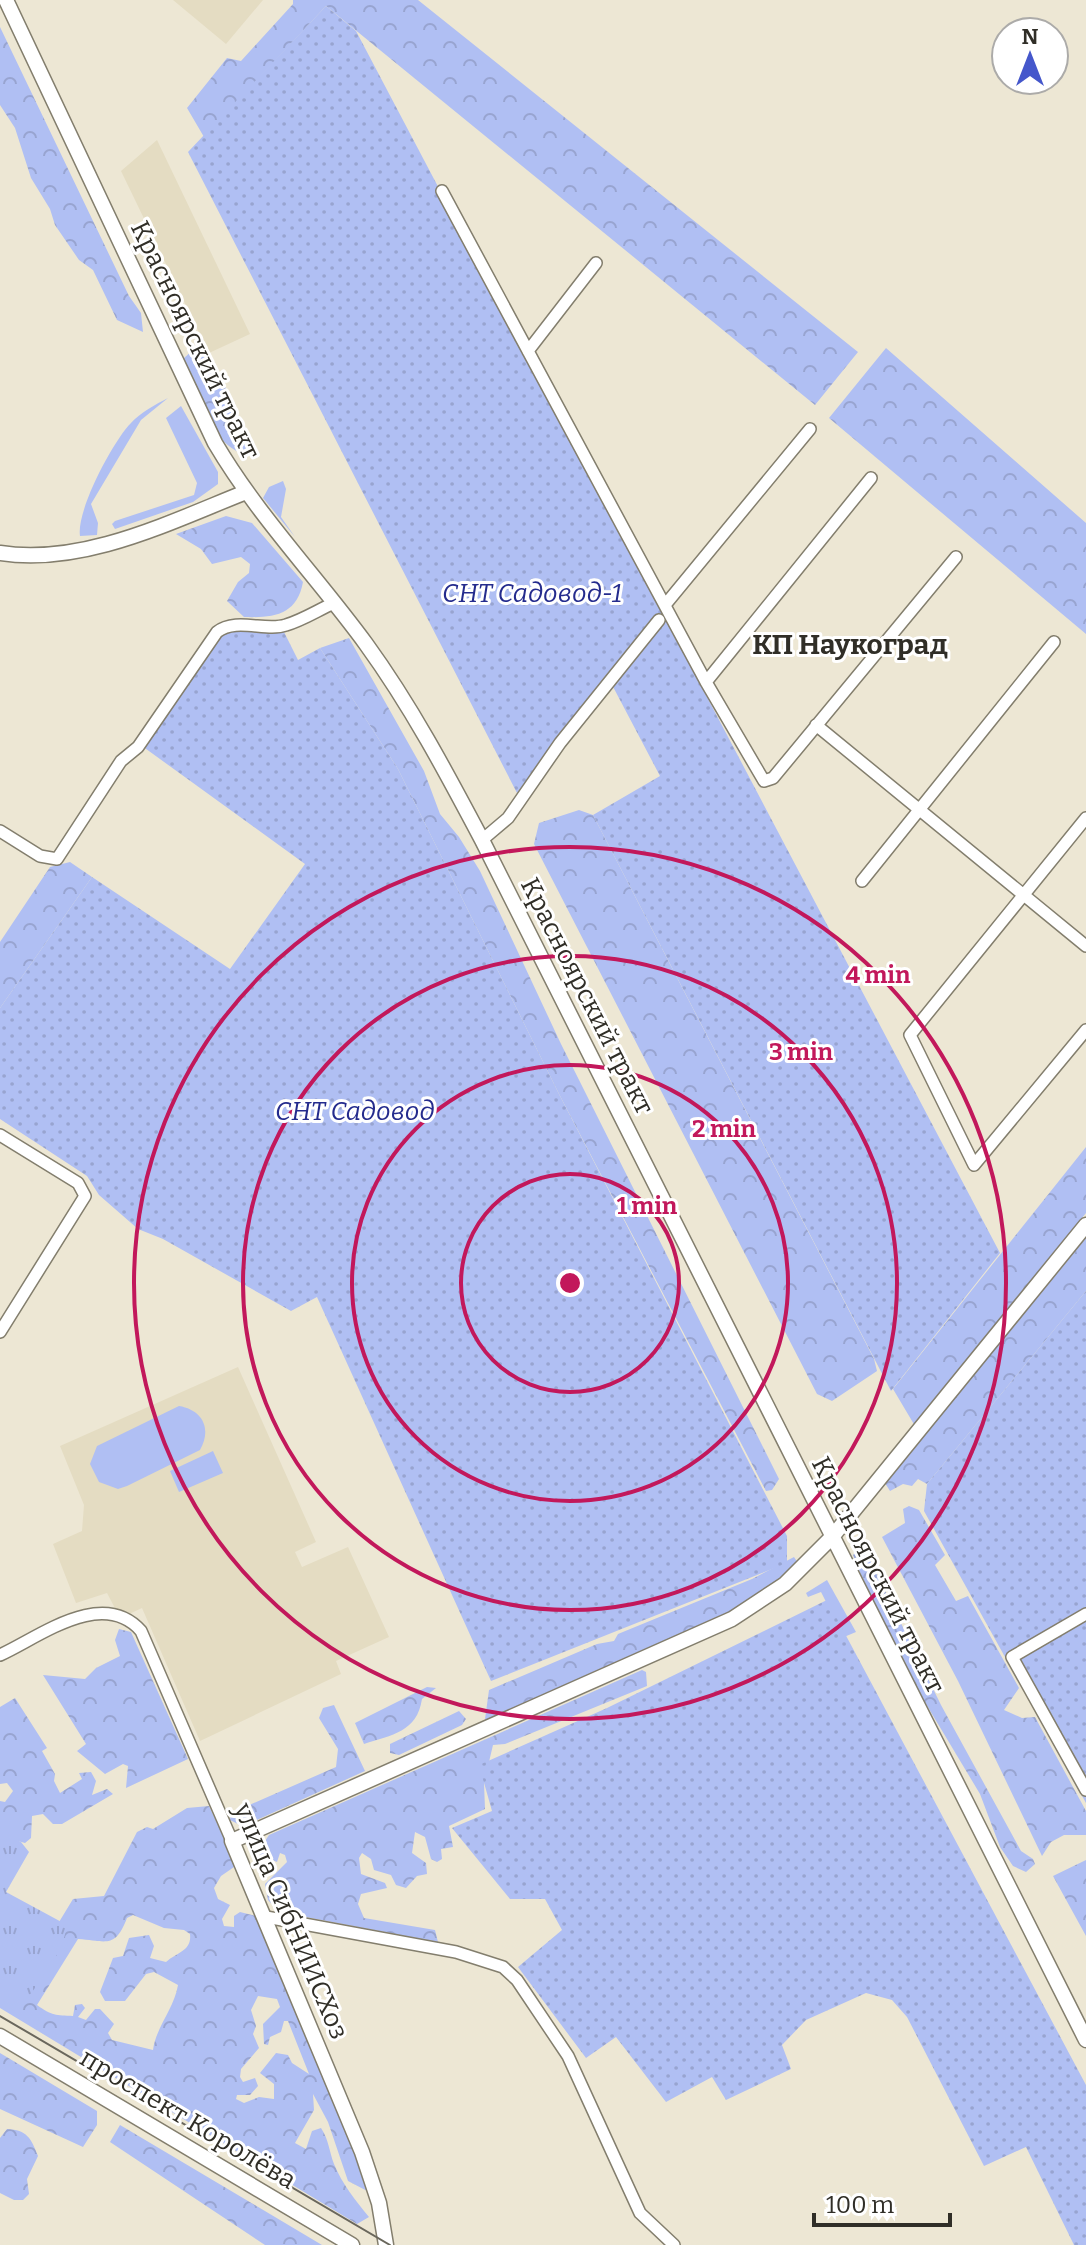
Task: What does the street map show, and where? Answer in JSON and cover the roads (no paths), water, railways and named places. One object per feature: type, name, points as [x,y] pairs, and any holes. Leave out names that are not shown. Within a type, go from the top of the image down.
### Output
[{"type":"main road","name":"Красноярский тракт","points":[[6,0],[215,443],[246,492],[334,603],[410,708],[482,840],[1086,2040]]},
{"type":"main road","points":[[0,553],[46,556],[80,551],[246,492]]},
{"type":"main road","points":[[232,1841],[732,1619],[785,1584],[832,1537],[1086,1225]]},
{"type":"main road","name":"улица СибНИИСХоз","points":[[232,1841],[372,2177],[386,2245]]},
{"type":"main road","name":"проспект Королёва","points":[[0,2036],[352,2245]]},
{"type":"main road","points":[[317,2223],[334,2245]]},
{"type":"street","points":[[442,191],[706,682],[764,781],[773,778],[956,557]]},
{"type":"street","points":[[528,351],[596,263]]},
{"type":"street","points":[[665,605],[810,429]]},
{"type":"street","points":[[706,682],[871,478]]},
{"type":"street","points":[[0,831],[40,856],[57,859],[121,761],[138,747],[221,628],[284,626],[334,603]]},
{"type":"street","points":[[482,840],[508,818],[560,743],[659,620]]},
{"type":"street","points":[[862,881],[1054,642]]},
{"type":"street","points":[[816,725],[1086,946]]},
{"type":"street","points":[[1086,818],[910,1035],[974,1165],[1086,1030]]},
{"type":"street","points":[[0,1135],[78,1183],[85,1196],[0,1332]]},
{"type":"street","points":[[1086,1614],[1012,1657],[1086,1790]]},
{"type":"street","name":"улица СибНИИСХоз","points":[[0,1655],[73,1617],[117,1617],[134,1623],[141,1631],[232,1841]]},
{"type":"street","points":[[266,1917],[456,1952],[503,1967],[517,1980],[568,2056],[640,2213],[674,2245]]},
{"type":"tram line","points":[[0,2016],[390,2245]]},
{"type":"district","name":"КП Наукоград","points":[[850,644]]},
{"type":"park label","name":"СНТ Садовод-1","points":[[532,593]]},
{"type":"park label","name":"СНТ Садовод","points":[[355,1111]]}]
